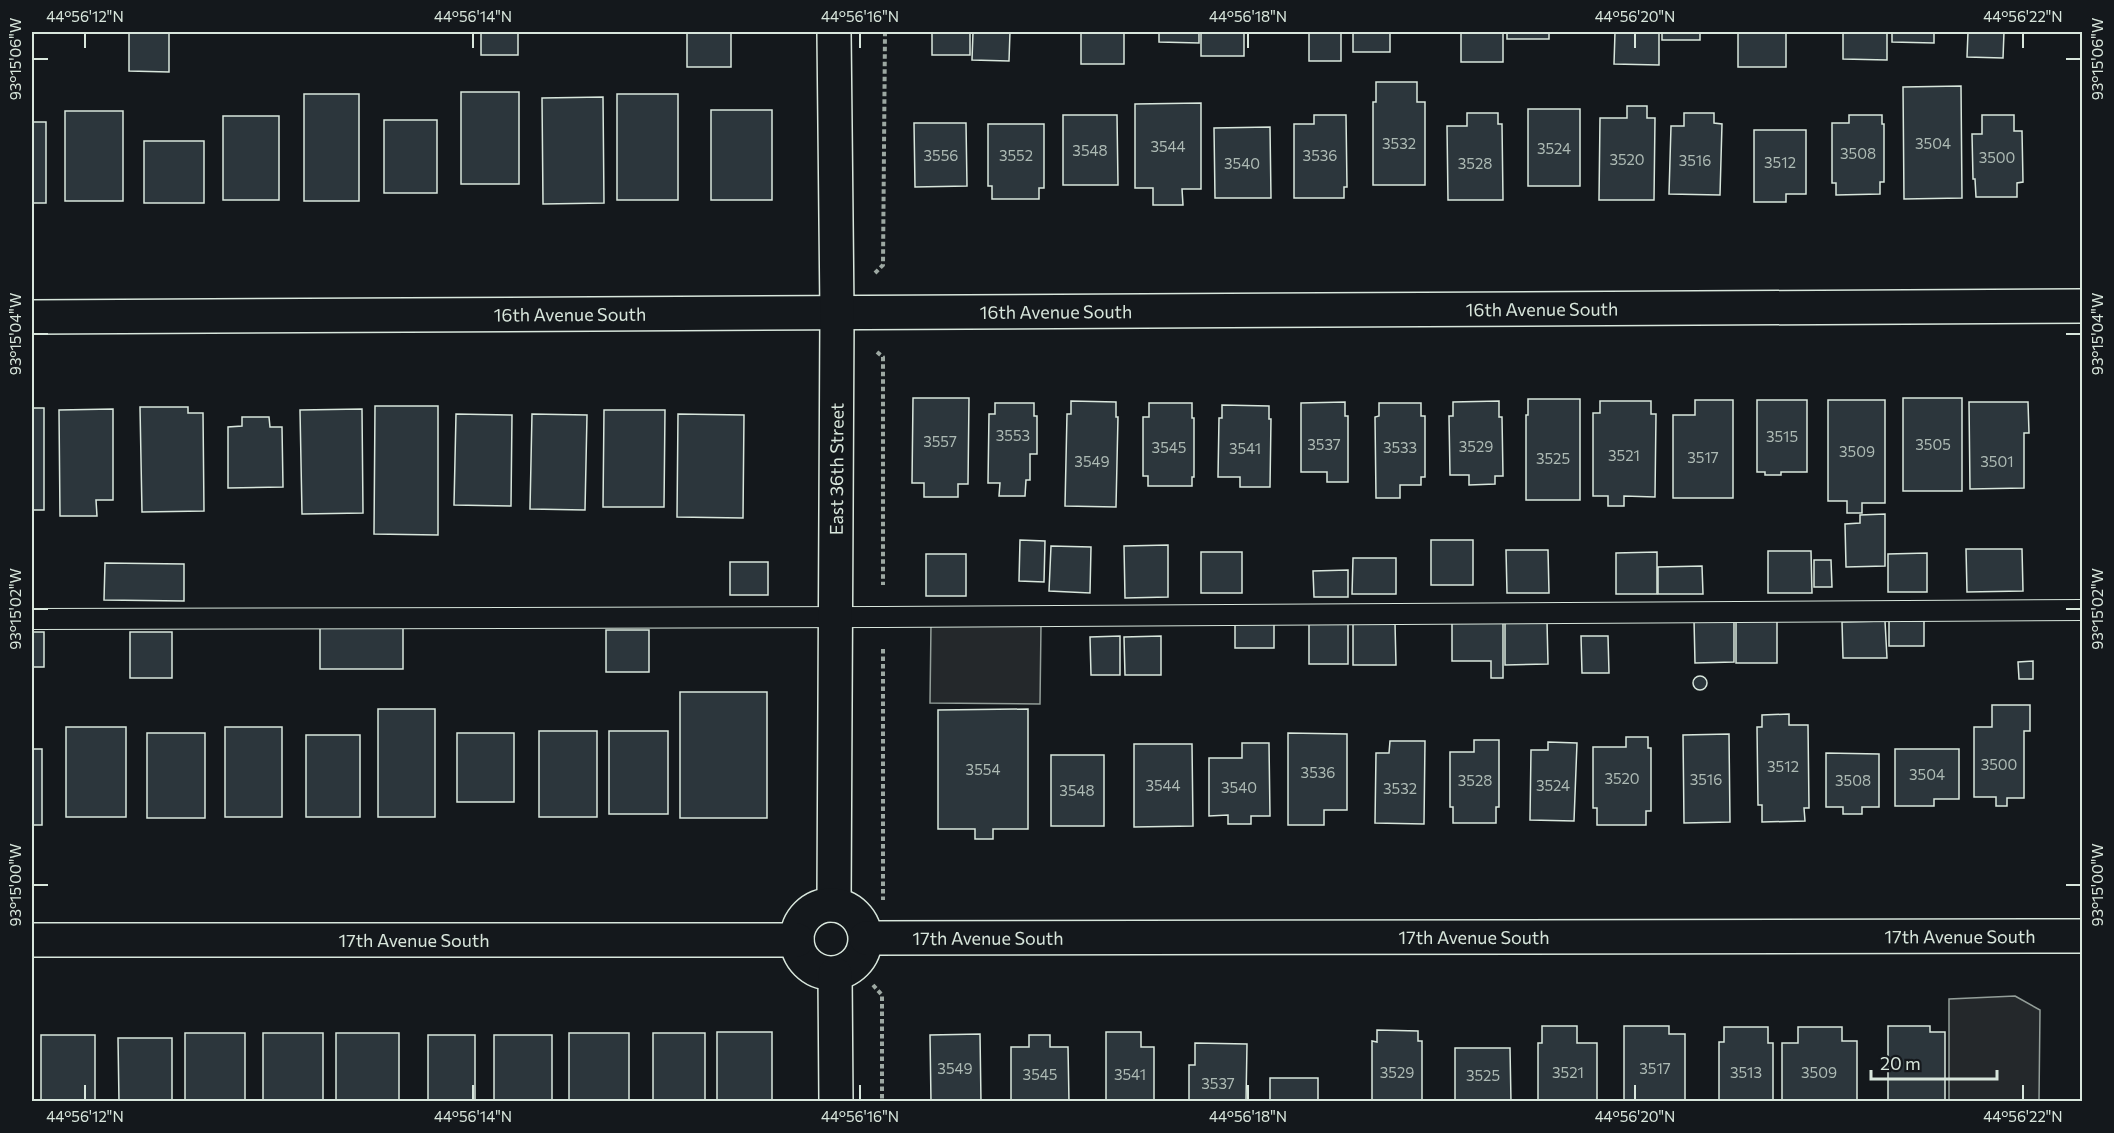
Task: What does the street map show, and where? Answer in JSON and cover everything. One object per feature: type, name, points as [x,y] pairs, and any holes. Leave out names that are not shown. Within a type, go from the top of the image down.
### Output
[{"type":"street","name":"East 36th Street","points":[[834,32],[837,313],[834,905]]},
{"type":"street","name":"16th Avenue South","points":[[32,317],[2082,306]]},
{"type":"street","points":[[834,905],[850,910],[860,921],[866,938],[862,955],[850,968],[835,974],[816,970],[808,964],[800,955],[797,939],[804,918],[822,906],[834,905]]},
{"type":"street","name":"17th Avenue South","points":[[866,938],[2082,936]]},
{"type":"street","name":"17th Avenue South","points":[[32,940],[797,939]]},
{"type":"street","points":[[835,974],[836,1101]]},
{"type":"lane","points":[[32,619],[2082,610]]},
{"type":"path","points":[[874,273],[883,265],[885,32]]},
{"type":"path","points":[[873,985],[882,994],[882,1101]]},
{"type":"shaded area","points":[[931,624],[1041,625],[1040,704],[930,703]]},
{"type":"shaded area","points":[[2015,996],[2040,1010],[2039,1101],[1949,1101],[1949,999]]},
{"type":"building","points":[[129,32],[169,32],[169,72],[129,71]]},
{"type":"building","points":[[481,32],[518,32],[518,55],[481,55]]},
{"type":"building","points":[[687,32],[731,32],[731,67],[687,67]]},
{"type":"building","points":[[932,32],[970,32],[970,55],[932,55]]},
{"type":"building","points":[[973,32],[1010,32],[1009,61],[972,60]]},
{"type":"building","points":[[1081,32],[1124,32],[1124,64],[1081,64]]},
{"type":"building","points":[[1159,32],[1199,32],[1199,43],[1159,42]]},
{"type":"building","points":[[1201,32],[1244,32],[1244,56],[1201,56]]},
{"type":"building","points":[[1309,32],[1341,32],[1341,61],[1309,61]]},
{"type":"building","points":[[1353,32],[1390,32],[1390,52],[1353,52]]},
{"type":"building","points":[[1461,32],[1503,32],[1503,62],[1461,62]]},
{"type":"building","points":[[1507,32],[1549,32],[1549,39],[1507,39]]},
{"type":"building","points":[[1615,32],[1659,32],[1659,65],[1614,64]]},
{"type":"building","points":[[1662,32],[1700,32],[1700,40],[1662,40]]},
{"type":"building","points":[[1738,32],[1786,32],[1786,67],[1738,67]]},
{"type":"building","points":[[1843,32],[1887,32],[1887,60],[1843,59]]},
{"type":"building","points":[[1892,32],[1934,32],[1934,43],[1892,42]]},
{"type":"building","points":[[1968,32],[2004,32],[2003,58],[1967,57]]},
{"type":"building","points":[[1376,82],[1417,82],[1417,102],[1425,102],[1425,185],[1373,185],[1373,102],[1376,102]]},
{"type":"building","points":[[1961,86],[1962,198],[1904,199],[1903,87]]},
{"type":"building","points":[[461,92],[519,92],[519,184],[461,184]]},
{"type":"building","points":[[304,94],[359,94],[359,201],[304,201]]},
{"type":"building","points":[[617,94],[678,94],[678,200],[617,200]]},
{"type":"building","points":[[603,97],[604,203],[543,204],[542,98]]},
{"type":"building","points":[[1201,103],[1201,189],[1182,189],[1183,205],[1153,205],[1153,188],[1135,188],[1135,104]]},
{"type":"building","points":[[1627,106],[1647,106],[1647,118],[1655,118],[1654,200],[1599,200],[1600,118],[1627,118]]},
{"type":"building","points":[[1528,109],[1580,109],[1580,186],[1528,186]]},
{"type":"building","points":[[711,110],[772,110],[772,200],[711,200]]},
{"type":"building","points":[[65,111],[123,111],[123,201],[65,201]]},
{"type":"building","points":[[1467,113],[1498,113],[1498,124],[1502,124],[1503,200],[1448,200],[1447,126],[1467,126]]},
{"type":"building","points":[[1684,113],[1714,113],[1714,123],[1722,124],[1720,195],[1669,194],[1671,126],[1684,126]]},
{"type":"building","points":[[1063,115],[1117,115],[1118,185],[1063,185]]},
{"type":"building","points":[[1314,115],[1346,115],[1347,187],[1344,187],[1344,198],[1294,198],[1294,124],[1314,124]]},
{"type":"building","points":[[1849,115],[1882,115],[1884,182],[1880,182],[1880,194],[1836,195],[1836,183],[1832,183],[1832,123],[1849,123]]},
{"type":"building","points":[[1982,115],[2014,115],[2014,131],[2022,131],[2023,182],[2017,183],[2017,197],[1976,197],[1975,179],[1973,179],[1972,134],[1982,134]]},
{"type":"building","points":[[223,116],[279,116],[279,200],[223,200]]},
{"type":"building","points":[[384,120],[437,120],[437,193],[384,193]]},
{"type":"building","points":[[32,122],[46,122],[46,203],[32,203]]},
{"type":"building","points":[[914,123],[966,123],[967,186],[915,187]]},
{"type":"building","points":[[988,124],[1044,124],[1044,188],[1039,188],[1039,199],[992,199],[992,186],[988,186]]},
{"type":"building","points":[[1270,127],[1271,198],[1215,198],[1214,128]]},
{"type":"building","points":[[1754,130],[1806,130],[1806,194],[1786,194],[1786,202],[1754,202]]},
{"type":"building","points":[[144,141],[204,141],[204,203],[144,203]]},
{"type":"building","points":[[913,398],[969,398],[968,484],[958,484],[958,497],[924,497],[924,483],[912,483]]},
{"type":"building","points":[[1903,398],[1962,398],[1962,491],[1903,491]]},
{"type":"building","points":[[1528,399],[1580,399],[1580,500],[1526,500]]},
{"type":"building","points":[[1695,400],[1733,400],[1733,498],[1673,498],[1673,415],[1695,415]]},
{"type":"building","points":[[1757,400],[1807,400],[1807,472],[1781,472],[1781,475],[1765,475],[1765,472],[1757,472]]},
{"type":"building","points":[[1828,400],[1885,400],[1885,503],[1862,503],[1862,513],[1847,513],[1847,501],[1828,501]]},
{"type":"building","points":[[1071,401],[1116,402],[1116,417],[1118,417],[1116,507],[1065,506],[1067,414],[1071,414]]},
{"type":"building","points":[[1499,401],[1499,417],[1502,417],[1503,476],[1495,476],[1495,484],[1469,485],[1469,475],[1450,475],[1449,416],[1453,416],[1453,402]]},
{"type":"building","points":[[1600,401],[1651,401],[1651,414],[1656,414],[1655,497],[1624,496],[1624,506],[1608,506],[1608,496],[1593,496],[1593,413],[1600,413]]},
{"type":"building","points":[[1345,402],[1345,416],[1348,416],[1348,482],[1327,482],[1327,472],[1301,472],[1301,403]]},
{"type":"building","points":[[1969,402],[2028,402],[2029,433],[2024,433],[2024,488],[1970,489]]},
{"type":"building","points":[[995,403],[1034,403],[1034,416],[1037,416],[1037,454],[1030,454],[1030,480],[1026,480],[1025,496],[999,496],[1000,483],[988,483],[989,414],[995,414]]},
{"type":"building","points":[[1149,403],[1192,403],[1194,477],[1192,477],[1192,486],[1148,486],[1148,476],[1143,476],[1143,417],[1149,417]]},
{"type":"building","points":[[1379,403],[1421,403],[1421,416],[1425,416],[1425,477],[1421,477],[1421,485],[1400,485],[1400,498],[1376,498],[1375,417],[1379,416]]},
{"type":"building","points":[[1222,405],[1269,406],[1269,419],[1271,419],[1270,487],[1240,487],[1240,477],[1218,477],[1219,418],[1222,418]]},
{"type":"building","points":[[375,406],[438,406],[438,535],[374,534]]},
{"type":"building","points":[[140,407],[188,407],[188,413],[203,413],[204,511],[142,512]]},
{"type":"building","points":[[32,408],[44,408],[44,510],[32,510]]},
{"type":"building","points":[[113,409],[113,500],[96,500],[97,516],[60,516],[59,410]]},
{"type":"building","points":[[362,409],[363,513],[302,514],[300,410]]},
{"type":"building","points":[[604,410],[665,410],[664,507],[603,507]]},
{"type":"building","points":[[456,414],[512,415],[511,506],[454,505]]},
{"type":"building","points":[[532,414],[587,415],[585,510],[530,509]]},
{"type":"building","points":[[678,414],[744,415],[743,518],[677,517]]},
{"type":"building","points":[[242,417],[269,417],[270,427],[282,427],[283,487],[228,488],[228,427],[242,426]]},
{"type":"building","points":[[1885,514],[1885,566],[1846,567],[1845,524],[1860,523],[1860,515]]},
{"type":"building","points":[[1020,540],[1045,541],[1044,582],[1019,581]]},
{"type":"building","points":[[1431,540],[1473,540],[1473,585],[1431,585]]},
{"type":"building","points":[[1168,545],[1168,597],[1125,598],[1124,546]]},
{"type":"building","points":[[1051,546],[1091,547],[1090,593],[1049,591]]},
{"type":"building","points":[[1966,549],[2022,549],[2023,591],[1967,592]]},
{"type":"building","points":[[1506,550],[1548,550],[1549,593],[1507,593]]},
{"type":"building","points":[[1768,551],[1811,551],[1812,593],[1768,593]]},
{"type":"building","points":[[1201,552],[1242,552],[1242,593],[1201,593]]},
{"type":"building","points":[[1657,552],[1657,594],[1616,594],[1616,553]]},
{"type":"building","points":[[1927,553],[1927,592],[1888,592],[1888,554]]},
{"type":"building","points":[[926,554],[966,554],[966,596],[926,596]]},
{"type":"building","points":[[1353,558],[1396,558],[1396,594],[1352,594]]},
{"type":"building","points":[[1814,560],[1831,560],[1832,587],[1814,587]]},
{"type":"building","points":[[730,562],[768,562],[768,595],[730,595]]},
{"type":"building","points":[[105,563],[184,564],[184,601],[104,600]]},
{"type":"building","points":[[1702,566],[1703,594],[1658,594],[1658,567]]},
{"type":"building","points":[[1348,570],[1348,597],[1314,597],[1313,571]]},
{"type":"building","points":[[1694,620],[1734,620],[1734,662],[1695,663]]},
{"type":"building","points":[[1736,620],[1777,620],[1777,663],[1736,663]]},
{"type":"building","points":[[1452,621],[1503,621],[1503,678],[1491,678],[1491,661],[1452,661]]},
{"type":"building","points":[[1505,621],[1547,621],[1548,664],[1505,665]]},
{"type":"building","points":[[1885,621],[1887,658],[1843,658],[1842,622]]},
{"type":"building","points":[[1889,621],[1924,621],[1924,646],[1889,646]]},
{"type":"building","points":[[1309,622],[1348,622],[1348,664],[1309,664]]},
{"type":"building","points":[[1353,623],[1395,623],[1396,665],[1353,665]]},
{"type":"building","points":[[1235,624],[1274,624],[1274,648],[1235,648]]},
{"type":"building","points":[[320,628],[403,628],[403,669],[320,669]]},
{"type":"building","points":[[606,630],[649,630],[649,672],[606,672]]},
{"type":"building","points":[[32,632],[44,632],[44,667],[32,667]]},
{"type":"building","points":[[130,632],[172,632],[172,678],[130,678]]},
{"type":"building","points":[[1120,636],[1120,675],[1091,675],[1090,637]]},
{"type":"building","points":[[1161,636],[1161,675],[1125,675],[1124,637]]},
{"type":"building","points":[[1581,636],[1608,636],[1609,673],[1582,673]]},
{"type":"building","points":[[2033,661],[2033,679],[2019,679],[2018,662]]},
{"type":"building","points":[[1700,676],[1705,678],[1707,683],[1705,688],[1700,690],[1695,688],[1693,683],[1695,678]]},
{"type":"building","points":[[680,692],[767,692],[767,818],[680,818]]},
{"type":"building","points":[[1992,705],[2030,705],[2030,731],[2024,731],[2024,798],[2007,798],[2007,806],[1996,806],[1996,797],[1974,797],[1974,727],[1992,727]]},
{"type":"building","points":[[378,709],[435,709],[435,817],[378,817]]},
{"type":"building","points":[[1028,709],[1028,829],[993,829],[993,839],[975,839],[975,829],[938,829],[938,710]]},
{"type":"building","points":[[1789,714],[1789,725],[1808,725],[1809,808],[1804,808],[1805,821],[1762,822],[1762,805],[1758,805],[1757,727],[1762,727],[1762,715]]},
{"type":"building","points":[[66,727],[126,727],[126,817],[66,817]]},
{"type":"building","points":[[225,727],[282,727],[282,817],[225,817]]},
{"type":"building","points":[[539,731],[597,731],[597,817],[539,817]]},
{"type":"building","points":[[609,731],[668,731],[668,814],[609,814]]},
{"type":"building","points":[[147,733],[205,733],[205,818],[147,818]]},
{"type":"building","points":[[457,733],[514,733],[514,802],[457,802]]},
{"type":"building","points":[[1288,733],[1347,734],[1347,810],[1324,810],[1324,825],[1288,825]]},
{"type":"building","points":[[1729,734],[1730,822],[1684,823],[1683,735]]},
{"type":"building","points":[[306,735],[360,735],[360,817],[306,817]]},
{"type":"building","points":[[1626,737],[1648,737],[1648,748],[1651,748],[1651,811],[1646,811],[1646,825],[1597,825],[1597,808],[1593,808],[1593,747],[1626,747]]},
{"type":"building","points":[[1474,740],[1499,740],[1499,807],[1496,807],[1496,823],[1453,823],[1453,807],[1450,807],[1450,752],[1474,752]]},
{"type":"building","points":[[1390,741],[1425,741],[1424,824],[1375,823],[1376,753],[1389,753]]},
{"type":"building","points":[[1548,742],[1577,743],[1574,821],[1530,820],[1531,750],[1548,750]]},
{"type":"building","points":[[1242,743],[1269,743],[1270,816],[1251,816],[1251,824],[1228,824],[1228,815],[1209,816],[1209,758],[1242,758]]},
{"type":"building","points":[[1134,744],[1192,744],[1193,826],[1134,827]]},
{"type":"building","points":[[32,749],[42,749],[42,825],[32,825]]},
{"type":"building","points":[[1895,749],[1959,749],[1959,799],[1934,799],[1934,806],[1895,806]]},
{"type":"building","points":[[1826,753],[1879,754],[1879,807],[1862,807],[1862,814],[1843,814],[1843,807],[1826,807]]},
{"type":"building","points":[[1051,755],[1104,755],[1104,826],[1051,826]]},
{"type":"building","points":[[1542,1026],[1577,1026],[1577,1043],[1597,1043],[1597,1102],[1538,1102],[1538,1043],[1542,1043]]},
{"type":"building","points":[[1624,1026],[1669,1026],[1669,1034],[1685,1034],[1685,1102],[1624,1102]]},
{"type":"building","points":[[1888,1026],[1930,1026],[1930,1032],[1945,1032],[1945,1102],[1888,1102]]},
{"type":"building","points":[[1724,1027],[1768,1027],[1768,1043],[1773,1043],[1773,1102],[1719,1102],[1719,1042],[1724,1042]]},
{"type":"building","points":[[1798,1027],[1842,1027],[1842,1041],[1857,1041],[1857,1102],[1782,1102],[1782,1043],[1798,1043]]},
{"type":"building","points":[[1377,1030],[1418,1031],[1418,1041],[1422,1041],[1422,1102],[1372,1102],[1372,1041],[1377,1042]]},
{"type":"building","points":[[717,1032],[772,1032],[772,1102],[717,1102]]},
{"type":"building","points":[[1106,1032],[1141,1032],[1141,1047],[1154,1047],[1154,1102],[1106,1102]]},
{"type":"building","points":[[185,1033],[245,1033],[245,1102],[185,1102]]},
{"type":"building","points":[[263,1033],[323,1033],[323,1102],[263,1102]]},
{"type":"building","points":[[336,1033],[399,1033],[399,1102],[336,1102]]},
{"type":"building","points":[[569,1033],[629,1033],[629,1102],[569,1102]]},
{"type":"building","points":[[653,1033],[705,1033],[705,1102],[653,1102]]},
{"type":"building","points":[[980,1034],[981,1102],[931,1102],[930,1035]]},
{"type":"building","points":[[41,1035],[95,1035],[95,1102],[41,1102]]},
{"type":"building","points":[[428,1035],[475,1035],[475,1102],[428,1102]]},
{"type":"building","points":[[494,1035],[552,1035],[552,1102],[494,1102]]},
{"type":"building","points":[[1029,1035],[1050,1035],[1050,1047],[1068,1047],[1069,1102],[1011,1102],[1011,1047],[1029,1047]]},
{"type":"building","points":[[118,1038],[172,1038],[172,1102],[119,1102]]},
{"type":"building","points":[[1195,1043],[1247,1044],[1246,1102],[1189,1102],[1189,1065],[1195,1065]]},
{"type":"building","points":[[1455,1048],[1510,1048],[1511,1102],[1455,1102]]},
{"type":"building","points":[[1270,1078],[1318,1078],[1318,1102],[1270,1102]]}]
